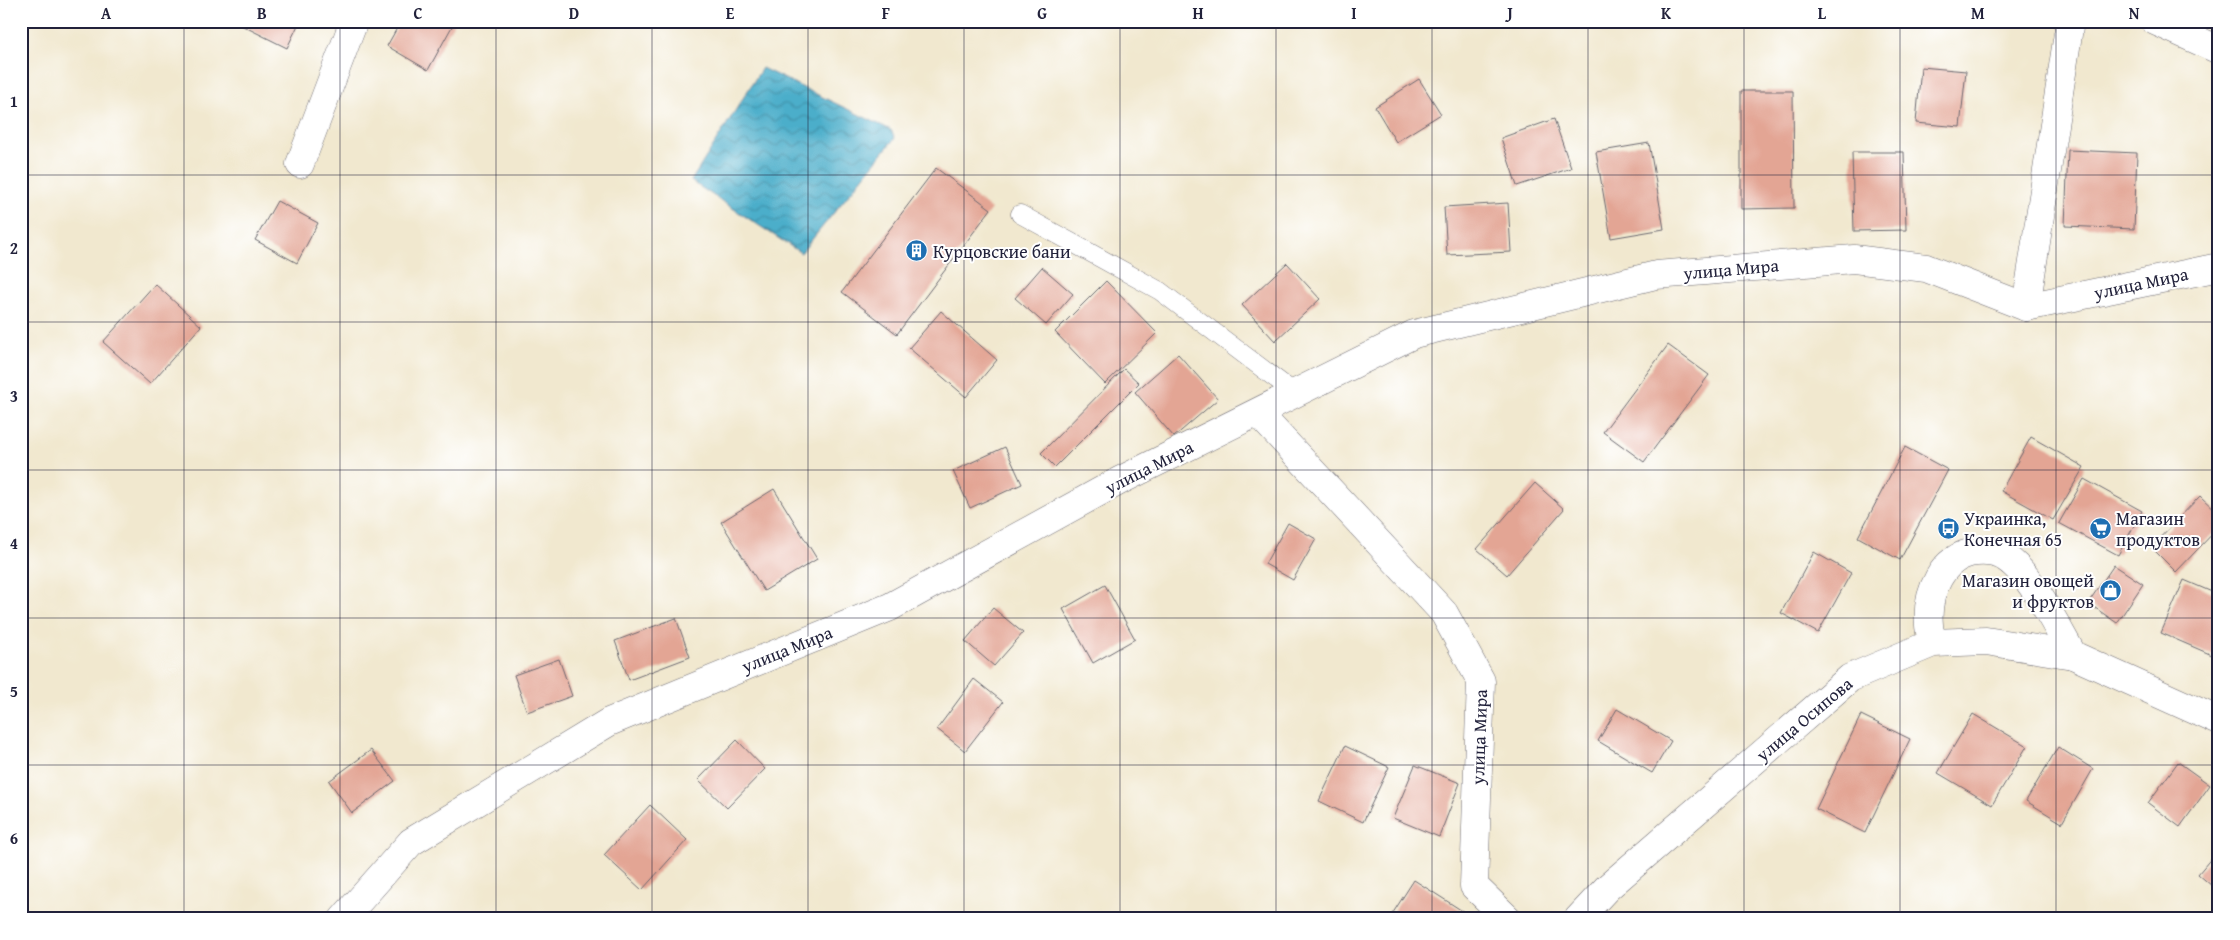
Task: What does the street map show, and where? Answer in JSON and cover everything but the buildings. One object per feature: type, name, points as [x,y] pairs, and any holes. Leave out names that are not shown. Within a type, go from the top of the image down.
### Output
[{"type":"street","points":[[300,164],[354,21]]},
{"type":"street","points":[[2026,307],[2070,21]]},
{"type":"street","points":[[2155,21],[2219,50]]},
{"type":"street","name":"улица Мира","points":[[343,919],[411,842],[609,722],[890,606],[1121,480],[1414,334],[1656,275],[1854,259],[1926,268],[2026,307],[2219,267]]},
{"type":"street","name":"улица Мира","points":[[1258,413],[1444,613],[1481,681],[1474,886],[1508,919]]},
{"type":"street","points":[[1933,643],[1929,625],[1929,603],[1940,575],[1951,562],[1968,553],[1985,551],[2004,556],[2019,569],[2043,604],[2073,655]]},
{"type":"street","name":"улица Осипова","points":[[1578,919],[1607,888],[1850,678],[1933,643],[1986,641],[2073,655],[2219,721]]},
{"type":"lane","points":[[1020,214],[1160,291],[1296,394]]},
{"type":"water","points":[[762,68],[891,130],[895,138],[801,253],[691,181]]},
{"type":"place","name":"Курцовские бани","points":[[917,251]]},
{"type":"place","name":"Украинка, Конечная 65","points":[[1948,528]]},
{"type":"place","name":"Магазин продуктов","points":[[2100,528]]},
{"type":"place","name":"Магазин овощей и фруктов","points":[[2110,590]]}]
